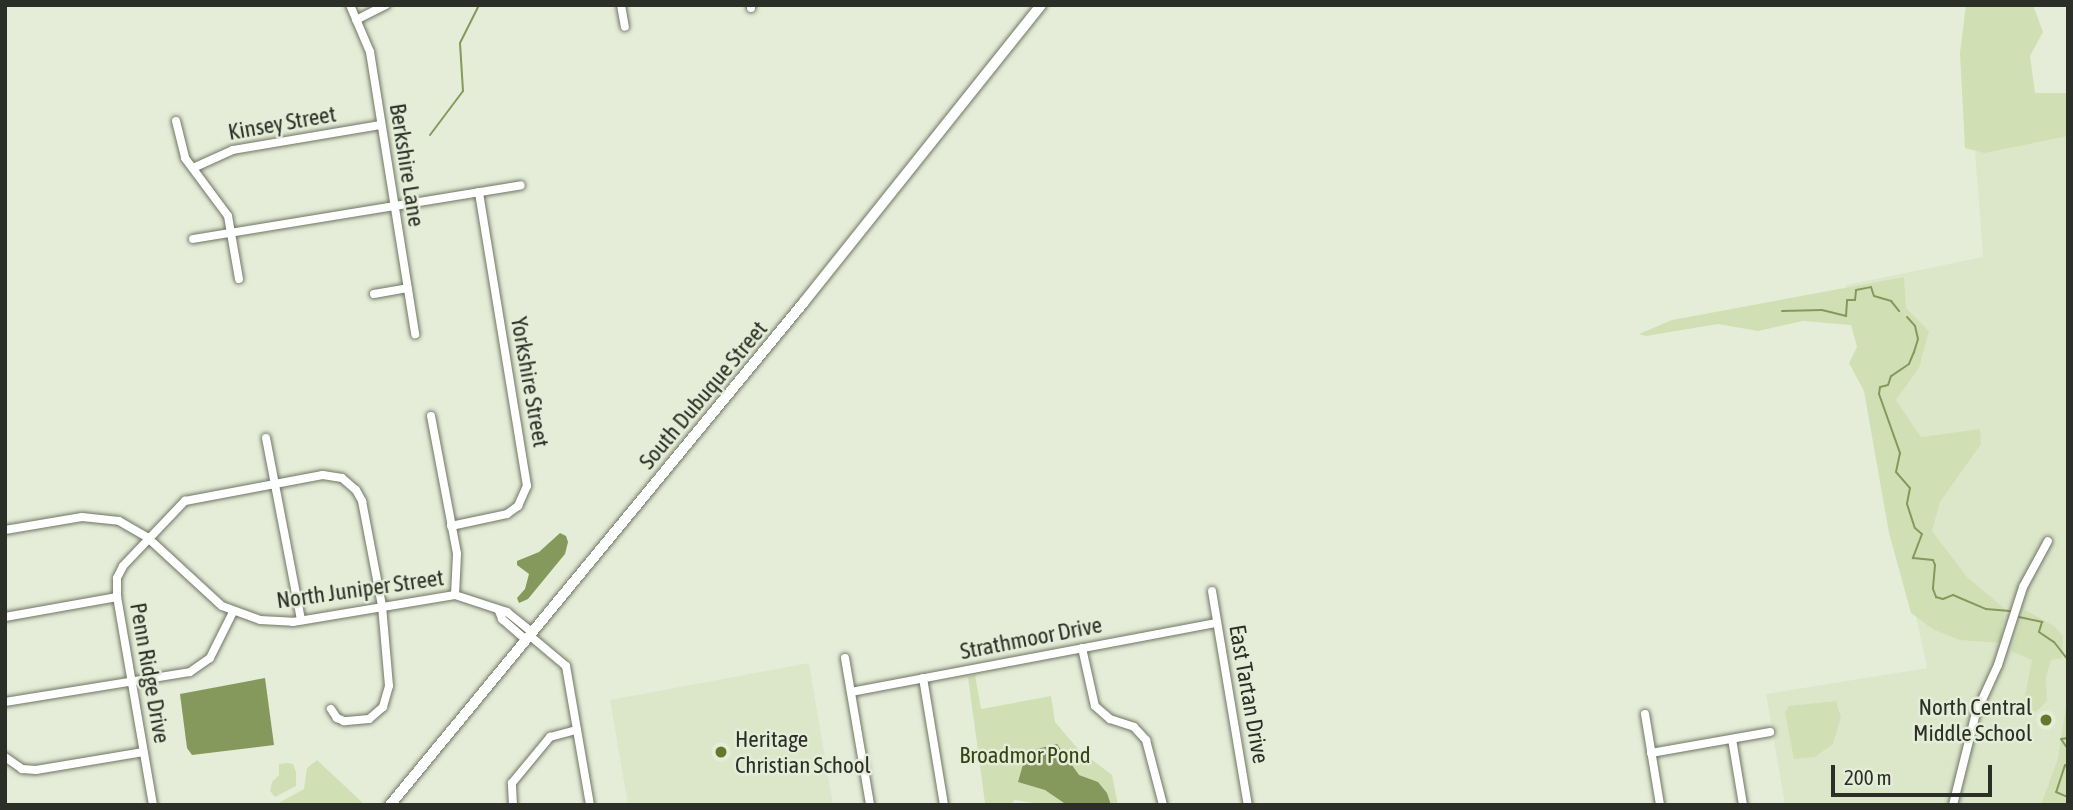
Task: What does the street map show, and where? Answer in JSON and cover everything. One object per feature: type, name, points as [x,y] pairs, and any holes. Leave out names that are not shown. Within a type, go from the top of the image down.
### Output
[{"type":"main road","name":"South Dubuque Street","points":[[390,805],[798,309],[1041,5]]},
{"type":"street","name":"Berkshire Lane","points":[[350,5],[370,52],[415,334]]},
{"type":"street","points":[[356,20],[386,5]]},
{"type":"street","points":[[621,5],[625,27]]},
{"type":"street","points":[[176,121],[181,148],[225,209],[232,232],[239,279]]},
{"type":"street","name":"Kinsey Street","points":[[193,168],[233,150],[381,125]]},
{"type":"street","points":[[193,239],[521,185]]},
{"type":"street","name":"Yorkshire Street","points":[[452,526],[507,514],[523,499],[527,486],[479,192]]},
{"type":"street","points":[[374,294],[407,288]]},
{"type":"street","points":[[431,416],[457,554],[455,594]]},
{"type":"street","points":[[266,438],[301,620]]},
{"type":"street","name":"Penn Ridge Drive","points":[[153,805],[117,597],[117,578],[123,566],[185,501],[323,475],[342,478],[356,490],[362,502],[382,606]]},
{"type":"street","name":"North Juniper Street","points":[[5,530],[94,517],[119,521],[148,538],[211,597],[233,612],[271,622],[301,620],[455,594],[477,600],[499,611],[502,619],[529,635],[566,666],[590,805]]},
{"type":"street","points":[[1953,805],[1976,713],[1998,666],[2023,587],[2048,541]]},
{"type":"street","name":"East Tartan Drive","points":[[1212,591],[1248,805]]},
{"type":"street","points":[[5,617],[117,597]]},
{"type":"street","points":[[331,709],[337,718],[352,722],[369,719],[383,707],[389,686],[382,606]]},
{"type":"street","points":[[5,702],[198,668],[210,657],[233,612]]},
{"type":"street","name":"Strathmoor Drive","points":[[851,692],[1217,623]]},
{"type":"street","points":[[1082,648],[1095,706],[1110,719],[1134,727],[1146,740],[1163,805]]},
{"type":"street","points":[[845,658],[870,805]]},
{"type":"street","points":[[923,678],[944,805]]},
{"type":"street","points":[[1645,714],[1660,805]]},
{"type":"street","points":[[513,805],[512,783],[550,737],[577,730]]},
{"type":"street","points":[[1651,753],[1770,732]]},
{"type":"street","points":[[1732,739],[1743,805]]},
{"type":"street","points":[[5,757],[22,769],[36,770],[144,752]]},
{"type":"shaded area","points":[[2068,132],[2068,805],[1785,805],[1766,694],[1927,668],[1846,285],[1983,257],[1975,151]]},
{"type":"shaded area","points":[[560,533],[566,536],[568,542],[565,554],[528,599],[519,603],[517,598],[525,589],[529,574],[517,565],[517,561],[539,552]]},
{"type":"shaded area","name":"Heritage Christian School","points":[[809,663],[833,805],[628,805],[610,700]]},
{"type":"shaded area","points":[[265,678],[274,745],[192,755],[187,748],[180,694]]},
{"type":"shaded area","points":[[1057,744],[1079,775],[1098,782],[1107,793],[1111,805],[1067,805],[1045,790],[1018,782],[1024,761],[1037,749]]},
{"type":"green space","points":[[1966,5],[2033,5],[2043,32],[2030,56],[2035,93],[2068,93],[2068,136],[1984,153],[1965,148],[1960,53]]},
{"type":"green space","points":[[1904,277],[1906,308],[1929,331],[1919,368],[1896,400],[1921,437],[1980,429],[1981,444],[1940,502],[1932,531],[1967,577],[2005,609],[2000,643],[1960,640],[1934,630],[1911,613],[1889,533],[1864,391],[1849,363],[1857,347],[1851,325],[1803,321],[1758,331],[1718,324],[1646,336],[1639,334],[1672,320]]},
{"type":"green space","points":[[2025,610],[2054,626],[2063,636],[2062,658],[2051,660],[2046,677],[2047,701],[2036,712],[2023,706],[2032,660],[2011,651]]},
{"type":"green space","name":"Broadmor Pond","points":[[975,675],[981,709],[1051,696],[1055,722],[1078,749],[1112,775],[1118,805],[1046,805],[1015,800],[1010,805],[973,805],[985,803],[968,677]]},
{"type":"green space","points":[[2068,693],[2068,805],[2041,805],[2058,758]]},
{"type":"green space","points":[[1836,701],[1841,717],[1833,744],[1815,757],[1794,759],[1785,712],[1789,706]]},
{"type":"green space","points":[[317,760],[365,805],[275,805],[304,789],[307,768]]},
{"type":"green space","points":[[279,764],[293,764],[296,786],[275,797],[270,791],[272,782],[279,775]]},
{"type":"waterway","points":[[430,135],[463,91],[460,43],[479,5]]},
{"type":"waterway","points":[[1782,311],[1822,310],[1846,316],[1847,300],[1855,300],[1856,290],[1871,287],[1874,296],[1891,301],[1899,311]]},
{"type":"waterway","points":[[1907,317],[1915,326],[1918,339],[1914,352],[1909,364],[1891,376],[1888,385],[1880,387],[1879,394],[1900,453],[1896,472],[1910,488],[1907,504],[1915,528],[1922,534],[1913,558],[1933,560],[1933,589],[1936,597],[1943,599],[1953,595],[1986,609],[2010,611]]},
{"type":"waterway","points":[[2019,617],[2042,622],[2039,632],[2054,642],[2068,660]]},
{"type":"waterway","points":[[2068,738],[2061,739],[2068,749]]},
{"type":"waterway","points":[[2068,768],[2065,765],[2056,792],[2068,797]]},
{"type":"place","name":"North Central Middle School","points":[[2046,720]]},
{"type":"place","name":"Heritage Christian School","points":[[721,752]]}]
